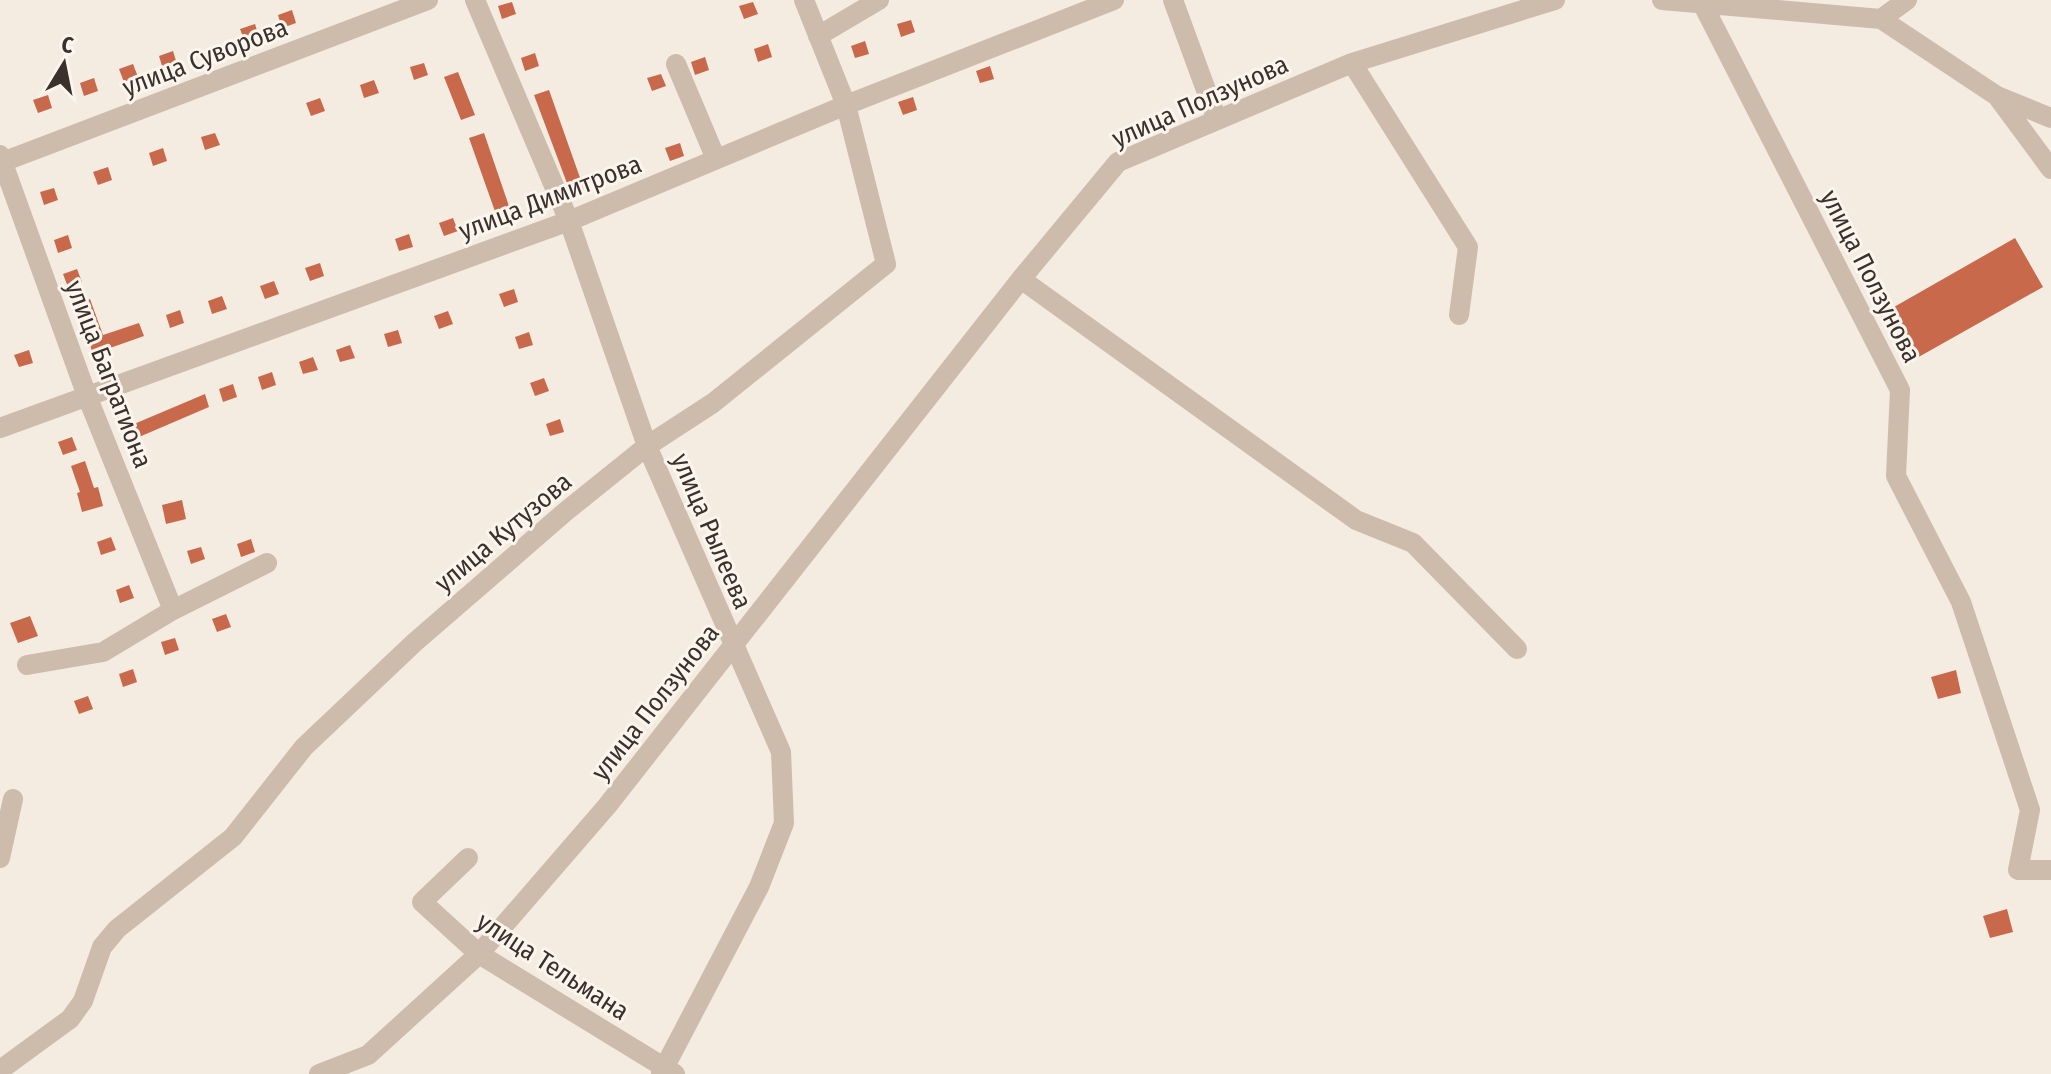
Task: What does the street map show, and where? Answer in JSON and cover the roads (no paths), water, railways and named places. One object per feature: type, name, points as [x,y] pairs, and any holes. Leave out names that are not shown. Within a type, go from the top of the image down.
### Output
[{"type":"street","name":"улица Суворова","points":[[1,160],[428,0]]},
{"type":"street","name":"улица Рылеева","points":[[475,0],[569,221],[647,446],[781,752],[784,823],[759,887],[667,1072]]},
{"type":"street","name":"улица Кутузова","points":[[0,1070],[70,1019],[83,1001],[102,947],[117,929],[233,837],[304,747],[415,642],[565,512],[647,446],[713,403],[886,264],[846,105],[804,0]]},
{"type":"street","points":[[818,36],[879,0]]},
{"type":"street","name":"улица Димитрова","points":[[0,428],[569,221],[846,105],[1114,0]]},
{"type":"street","points":[[1173,0],[1217,120]]},
{"type":"street","name":"улица Ползунова","points":[[319,1074],[368,1055],[479,954],[607,806],[1021,279],[1118,162],[1352,63],[1555,0]]},
{"type":"street","points":[[1662,0],[1733,3],[1881,19],[1997,96],[2051,118]]},
{"type":"street","points":[[1881,19],[1907,0]]},
{"type":"street","name":"улица Ползунова","points":[[1702,3],[1900,390],[1896,476],[1961,602],[2030,810],[2018,870],[2051,870]]},
{"type":"street","points":[[1352,63],[1468,247],[1459,315]]},
{"type":"street","points":[[676,64],[716,159]]},
{"type":"street","points":[[1997,96],[2051,169]]},
{"type":"street","name":"улица Багратиона","points":[[1,160],[87,396],[173,610]]},
{"type":"street","points":[[1021,279],[1356,520],[1413,543],[1517,649]]},
{"type":"street","points":[[27,665],[103,652],[173,610],[267,563]]},
{"type":"street","points":[[0,858],[13,799]]},
{"type":"street","name":"улица Тельмана","points":[[468,858],[422,902],[479,954],[667,1072]]}]
